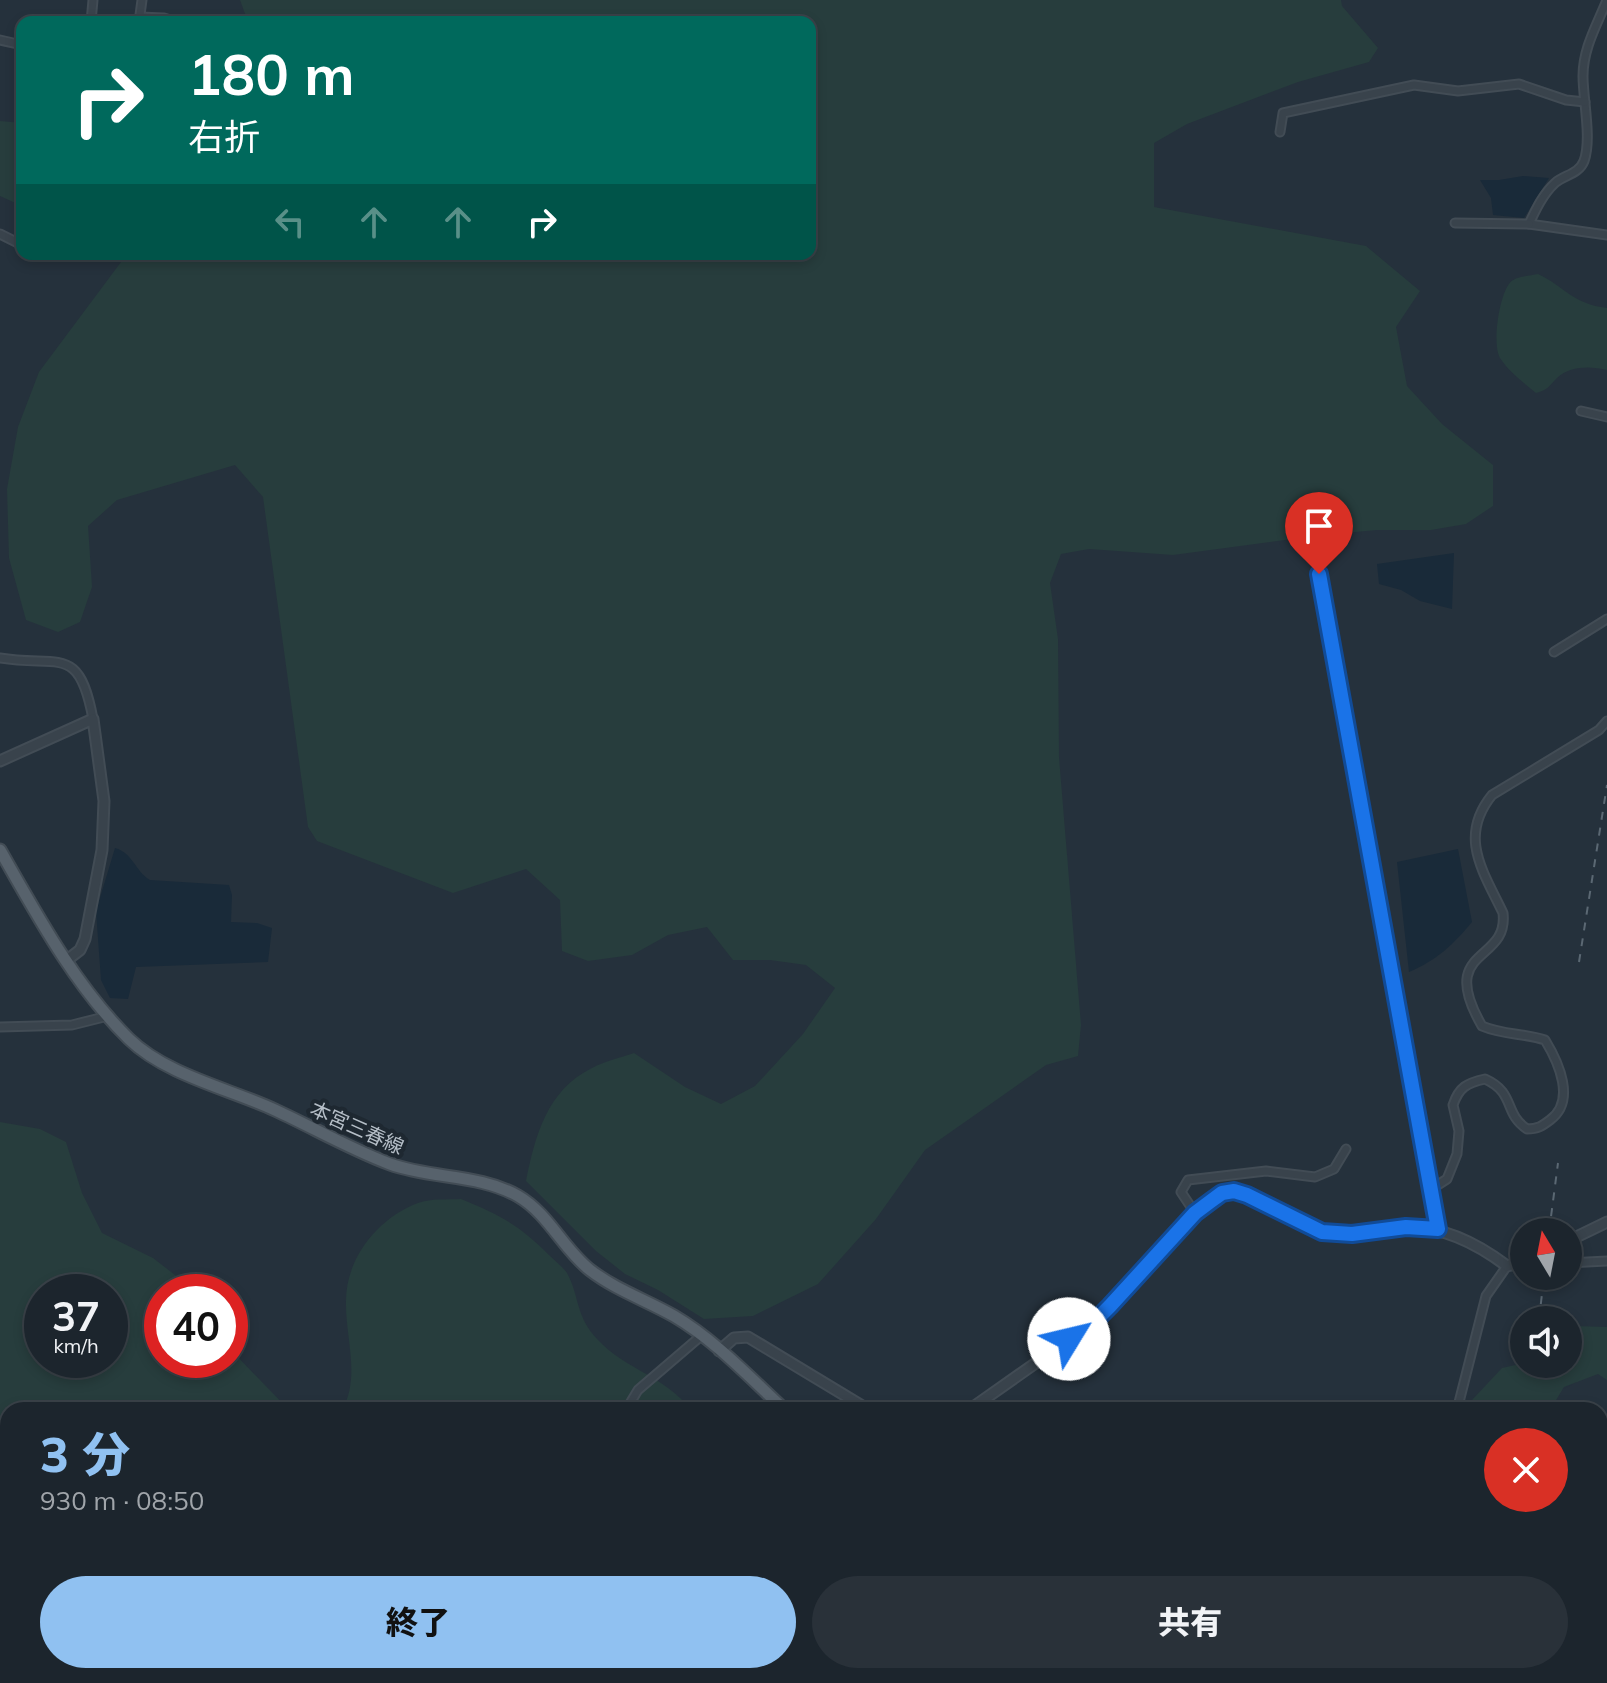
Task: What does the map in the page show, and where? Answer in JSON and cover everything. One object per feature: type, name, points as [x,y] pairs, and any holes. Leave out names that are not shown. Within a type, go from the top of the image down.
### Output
[{"type":"main road","name":"本宮三春線","points":[[0,850],[91,996],[130,1040],[196,1078],[274,1110],[362,1153],[408,1170],[487,1184],[518,1196],[543,1216],[587,1268],[607,1282],[676,1317],[776,1402]]},
{"type":"street","points":[[1529,224],[1541,200],[1558,180],[1583,164],[1585,55],[1607,0]]},
{"type":"street","points":[[1280,132],[1283,113],[1414,85],[1458,91],[1519,84],[1566,100],[1585,102]]},
{"type":"street","points":[[1455,223],[1529,224],[1607,235]]},
{"type":"street","points":[[1581,411],[1607,417]]},
{"type":"street","points":[[1319,574],[1433,1188],[1438,1229]]},
{"type":"street","points":[[1554,652],[1607,619]]},
{"type":"street","points":[[0,658],[63,662],[73,666],[84,684],[93,719],[104,801],[102,850],[85,939],[80,950],[67,960]]},
{"type":"street","points":[[0,761],[93,719]]},
{"type":"street","points":[[1433,1188],[1447,1179],[1457,1154],[1459,1131],[1453,1105],[1465,1085],[1485,1079],[1497,1084],[1509,1100],[1514,1117],[1527,1129],[1539,1129],[1558,1114],[1563,1105],[1564,1088],[1559,1069],[1545,1040],[1499,1033],[1482,1026],[1468,998],[1468,969],[1498,940],[1504,924],[1503,913],[1485,878],[1475,849],[1475,829],[1483,807],[1492,795],[1599,730],[1607,721]]},
{"type":"street","points":[[0,1027],[63,1026],[108,1016]]},
{"type":"street","points":[[1195,1213],[1181,1192],[1188,1180],[1266,1171],[1315,1177],[1334,1169],[1346,1149]]},
{"type":"street","points":[[980,1402],[1094,1322],[1195,1213],[1222,1193],[1234,1191],[1322,1232],[1352,1234],[1406,1227],[1438,1229],[1491,1254],[1507,1266]]},
{"type":"street","points":[[1582,1234],[1607,1222]]},
{"type":"street","points":[[1582,1262],[1607,1261]]},
{"type":"street","points":[[1459,1402],[1486,1296],[1510,1265]]},
{"type":"street","points":[[631,1402],[638,1390],[701,1336]]},
{"type":"street","points":[[719,1351],[734,1338],[748,1337],[856,1402]]},
{"type":"green space","points":[[240,0],[1341,0],[1342,6],[1378,48],[1369,62],[1298,82],[1187,124],[1154,143],[1154,207],[1366,246],[1420,291],[1396,327],[1407,386],[1442,424],[1493,465],[1493,506],[1466,524],[1431,530],[1377,530],[1323,535],[1173,555],[1089,549],[1061,554],[1050,583],[1058,639],[1059,757],[1081,1025],[1078,1056],[1046,1065],[925,1150],[876,1219],[818,1284],[753,1316],[704,1319],[658,1290],[625,1274],[596,1251],[526,1181],[530,1164],[539,1131],[554,1102],[577,1077],[592,1068],[634,1053],[685,1087],[721,1104],[755,1086],[803,1034],[835,988],[806,965],[770,960],[733,960],[707,927],[668,935],[632,955],[588,961],[562,951],[560,900],[526,869],[453,893],[317,841],[308,827],[263,497],[235,465],[117,500],[88,526],[92,587],[80,622],[58,632],[26,620],[9,558],[7,489],[18,427],[39,372],[123,260],[816,260],[816,16],[246,16]]},
{"type":"green space","points":[[0,121],[16,122],[16,203],[0,196]]},
{"type":"green space","points":[[1538,274],[1577,299],[1607,308],[1607,370],[1574,369],[1536,393],[1500,358],[1497,332],[1502,299],[1511,281]]},
{"type":"green space","points":[[0,1122],[40,1129],[66,1142],[82,1193],[102,1233],[153,1258],[174,1274],[144,1274],[144,1378],[248,1378],[248,1368],[281,1402],[0,1402]]},
{"type":"green space","points":[[461,1199],[487,1210],[528,1236],[567,1273],[585,1323],[598,1340],[684,1402],[346,1402],[351,1371],[347,1285],[358,1255],[390,1219],[428,1200]]},
{"type":"green space","points":[[1582,1326],[1607,1327],[1607,1380],[1598,1374],[1564,1387],[1555,1402],[1472,1402],[1502,1368],[1510,1366],[1510,1378],[1582,1378]]},
{"type":"water","points":[[1523,176],[1549,178],[1524,218],[1493,215],[1491,198],[1480,180]]},
{"type":"water","points":[[1454,553],[1452,609],[1420,601],[1401,590],[1379,584],[1377,564]]},
{"type":"water","points":[[115,848],[126,854],[150,880],[229,885],[232,895],[231,922],[257,923],[272,928],[268,962],[136,967],[128,999],[110,998],[101,980],[96,911]]},
{"type":"water","points":[[1458,849],[1472,922],[1444,951],[1409,972],[1397,862]]},
{"type":"railway","points":[[1579,962],[1607,785]]},
{"type":"railway","points":[[1551,1218],[1558,1163]]},
{"type":"railway","points":[[1541,1306],[1542,1290]]},
{"type":"route","points":[[1069,1339],[1094,1322],[1195,1213],[1222,1193],[1234,1191],[1247,1195],[1322,1232],[1352,1234],[1406,1227],[1438,1229],[1433,1188],[1319,574]]}]
